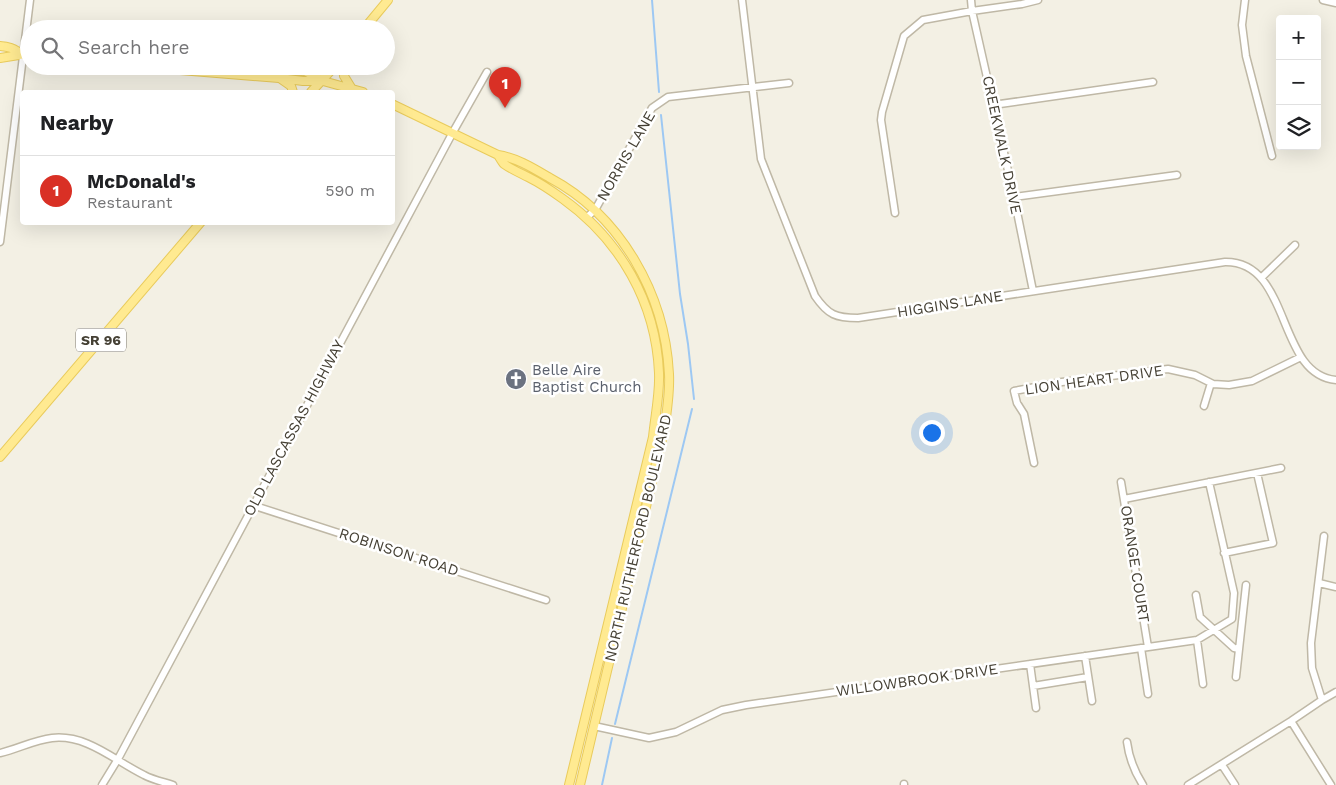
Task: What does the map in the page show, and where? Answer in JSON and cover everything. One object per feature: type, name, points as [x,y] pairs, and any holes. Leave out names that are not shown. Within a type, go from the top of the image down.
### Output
[{"type":"main road","points":[[371,20],[388,0]]},
{"type":"main road","points":[[0,46],[12,47],[20,51]]},
{"type":"main road","points":[[0,58],[20,56]]},
{"type":"main road","points":[[242,75],[303,81],[324,80]]},
{"type":"main road","points":[[313,75],[356,90]]},
{"type":"main road","points":[[313,90],[328,75]]},
{"type":"main road","points":[[344,75],[352,89]]},
{"type":"main road","points":[[279,78],[291,86],[292,90]]},
{"type":"main road","name":"NORTH RUTHERFORD BOULEVARD","points":[[395,105],[498,155],[512,157],[562,184],[595,210],[612,227],[629,251],[645,279],[659,317],[665,342],[669,374],[668,402],[660,450],[580,785]]},
{"type":"main road","name":"NORTH RUTHERFORD BOULEVARD","points":[[498,155],[503,163],[546,187],[564,200],[609,240],[626,264],[648,314],[659,373],[653,437],[569,785]]},
{"type":"main road","name":"SR 96","points":[[0,457],[198,225]]},
{"type":"street","points":[[29,20],[30,0]]},
{"type":"street","name":"HIGGINS LANE","points":[[742,0],[761,159],[815,296],[824,309],[840,318],[858,318],[1225,262],[1239,262],[1258,274],[1274,297],[1301,356],[1318,375],[1336,380]]},
{"type":"street","name":"CREEKWALK DRIVE","points":[[971,0],[1014,197],[1032,291]]},
{"type":"street","points":[[895,213],[881,120],[904,36],[923,20],[1038,0]]},
{"type":"street","points":[[1244,0],[1242,25],[1246,56],[1272,156]]},
{"type":"street","points":[[1323,0],[1336,4]]},
{"type":"street","name":"OLD LASCASSAS HIGHWAY","points":[[102,785],[118,759],[252,505],[487,72]]},
{"type":"street","points":[[22,90],[24,75]]},
{"type":"street","points":[[993,105],[1153,82]]},
{"type":"street","name":"NORRIS LANE","points":[[586,218],[595,210],[652,108],[668,97],[789,83]]},
{"type":"street","points":[[0,242],[20,103]]},
{"type":"street","points":[[1014,197],[1177,175]]},
{"type":"street","points":[[1261,278],[1295,245]]},
{"type":"street","name":"LION HEART DRIVE","points":[[1034,463],[1024,414],[1017,403],[1014,391],[1062,382],[1168,369],[1195,375],[1211,383],[1229,385],[1252,380],[1301,356]]},
{"type":"street","points":[[1204,406],[1211,383]]},
{"type":"street","points":[[1124,499],[1281,468]]},
{"type":"street","points":[[1209,482],[1224,553],[1273,543],[1256,473]]},
{"type":"street","name":"ORANGE COURT","points":[[1121,482],[1144,648],[1148,694]]},
{"type":"street","name":"ROBINSON ROAD","points":[[252,505],[546,600]]},
{"type":"street","points":[[1322,700],[1312,668],[1311,643],[1324,536]]},
{"type":"street","name":"WILLOWBROOK DRIVE","points":[[594,726],[649,738],[676,732],[722,710],[746,705],[1197,640],[1215,631],[1232,619],[1234,593],[1224,553]]},
{"type":"street","points":[[1319,583],[1336,587]]},
{"type":"street","points":[[1236,676],[1246,585]]},
{"type":"street","points":[[1196,595],[1200,617],[1234,648],[1239,649]]},
{"type":"street","points":[[1197,640],[1203,684]]},
{"type":"street","points":[[1085,656],[1092,701]]},
{"type":"street","points":[[1030,664],[1036,708]]},
{"type":"street","points":[[1033,686],[1088,677]]},
{"type":"street","points":[[1188,785],[1336,692]]},
{"type":"street","points":[[1291,721],[1331,785]]},
{"type":"street","points":[[0,753],[30,743],[54,738],[78,740],[118,759],[145,776],[173,785]]},
{"type":"street","points":[[1127,742],[1128,753],[1134,771],[1143,785]]},
{"type":"street","points":[[1222,765],[1235,785]]},
{"type":"waterway","points":[[652,0],[659,92]]},
{"type":"waterway","points":[[661,115],[680,294],[694,399]]},
{"type":"waterway","points":[[615,724],[692,409]]},
{"type":"waterway","points":[[602,785],[612,738]]},
{"type":"place","name":"McDonald's","points":[[505,108]]},
{"type":"place","name":"Belle Aire Baptist Church","points":[[516,379]]}]
